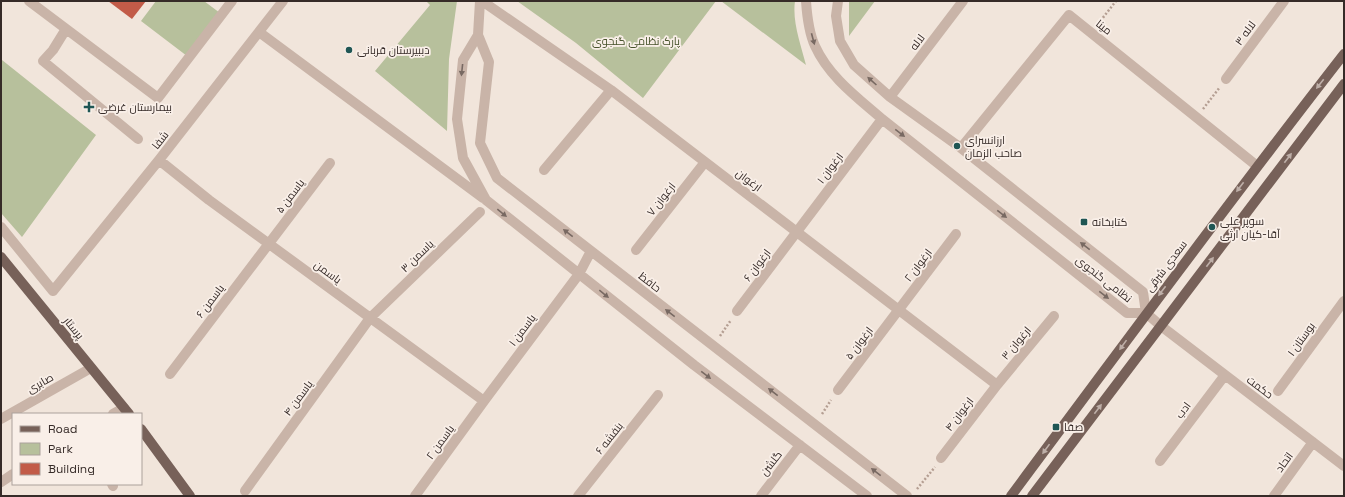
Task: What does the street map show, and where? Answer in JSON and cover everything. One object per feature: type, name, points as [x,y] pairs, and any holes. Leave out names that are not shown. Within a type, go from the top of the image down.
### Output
[{"type":"main road","name":"سعدی شرقی","points":[[1011,496],[1146,313],[1344,54]]},
{"type":"main road","points":[[1032,496],[1344,84]]},
{"type":"main road","name":"پرستار","points":[[1,257],[126,411]]},
{"type":"main road","points":[[142,430],[190,496]]},
{"type":"street","name":"شفا","points":[[1,227],[53,291],[159,160],[283,1]]},
{"type":"street","name":"حافظ","points":[[481,1],[478,35],[463,60],[457,119],[463,158],[486,200],[694,365],[867,496]]},
{"type":"street","name":"ارغوان","points":[[481,1],[611,90],[997,385]]},
{"type":"street","name":"نظامی گنجوی","points":[[806,1],[808,22],[815,46],[829,68],[847,88],[882,119],[1127,313],[1146,313],[1143,292],[961,148],[890,97],[854,65],[840,41],[836,16],[838,1]]},
{"type":"street","name":"لاله","points":[[890,97],[963,1]]},
{"type":"street","name":"لاله ۳","points":[[1226,79],[1284,1]]},
{"type":"street","points":[[36,3],[66,29],[158,98],[228,2]]},
{"type":"street","name":"مینا","points":[[961,148],[1069,15],[1257,166]]},
{"type":"street","points":[[66,29],[53,50],[43,61],[138,139]]},
{"type":"street","points":[[259,32],[486,200]]},
{"type":"street","name":"حافظ","points":[[478,35],[489,62],[480,143],[497,178],[815,425],[911,493]]},
{"type":"street","points":[[544,170],[611,90]]},
{"type":"street","name":"ارغوان ۱","points":[[797,232],[882,119]]},
{"type":"street","name":"یاسمن","points":[[159,160],[209,200],[484,401]]},
{"type":"street","name":"ارغوان ۷","points":[[636,250],[705,162]]},
{"type":"street","name":"یاسمن ۵","points":[[269,244],[330,163]]},
{"type":"street","name":"یاسمن ۳","points":[[370,318],[480,212]]},
{"type":"street","name":"ارغوان ۶","points":[[737,311],[797,232]]},
{"type":"street","name":"ارغوان ۲","points":[[899,310],[956,234]]},
{"type":"street","name":"یاسمن ۶","points":[[170,374],[269,244]]},
{"type":"street","name":"یاسمن ۱","points":[[484,401],[579,274],[591,252]]},
{"type":"street","name":"بوستان ۱","points":[[1278,391],[1344,301]]},
{"type":"street","name":"ارغوان ۵","points":[[838,390],[899,310]]},
{"type":"street","name":"حکمت","points":[[1146,313],[1344,466]]},
{"type":"street","name":"ارغوان ۳","points":[[997,385],[1054,316]]},
{"type":"street","name":"یاسمن ۴","points":[[245,491],[370,318]]},
{"type":"street","name":"صابری","points":[[1,419],[91,368]]},
{"type":"street","name":"ادب","points":[[1160,460],[1225,375]]},
{"type":"street","name":"ارغوان ۴","points":[[941,458],[997,385]]},
{"type":"street","name":"بنفشه ۶","points":[[578,496],[658,395]]},
{"type":"street","name":"یاسمن ۲","points":[[415,496],[484,401]]},
{"type":"street","name":"اتحاد","points":[[1274,496],[1313,442]]},
{"type":"street","name":"گلشن","points":[[761,496],[800,445]]},
{"type":"street","points":[[1,482],[12,475]]},
{"type":"path","points":[[1092,33],[1116,1]]},
{"type":"path","points":[[1197,117],[1226,79]]},
{"type":"path","points":[[713,346],[737,311]]},
{"type":"path","points":[[815,425],[838,390]]},
{"type":"path","points":[[911,493],[941,458]]},
{"type":"green space","points":[[156,1],[204,1],[220,13],[187,56],[141,21]]},
{"type":"green space","points":[[426,1],[457,1],[449,59],[447,131],[375,71],[430,5]]},
{"type":"green space","name":"پارک نظامی گنجوی","points":[[517,1],[716,1],[643,98],[576,43]]},
{"type":"green space","points":[[721,1],[795,1],[794,9],[796,25],[806,65]]},
{"type":"green space","points":[[849,1],[875,1],[849,36]]},
{"type":"green space","points":[[2,60],[96,135],[22,237],[1,213]]},
{"type":"building","points":[[108,1],[146,1],[132,19]]},
{"type":"place","name":"دببیرستان قربانی","points":[[349,50]]},
{"type":"place","name":"بیمارستان غرضی","points":[[89,107]]},
{"type":"place","name":"ارزانسرای صاحب الزمان","points":[[957,146]]},
{"type":"place","name":"کتابخانه","points":[[1084,222]]},
{"type":"place","name":"سوپر علی آقا-کیان ارثی","points":[[1212,227]]},
{"type":"place","name":"صفا","points":[[1056,427]]}]
